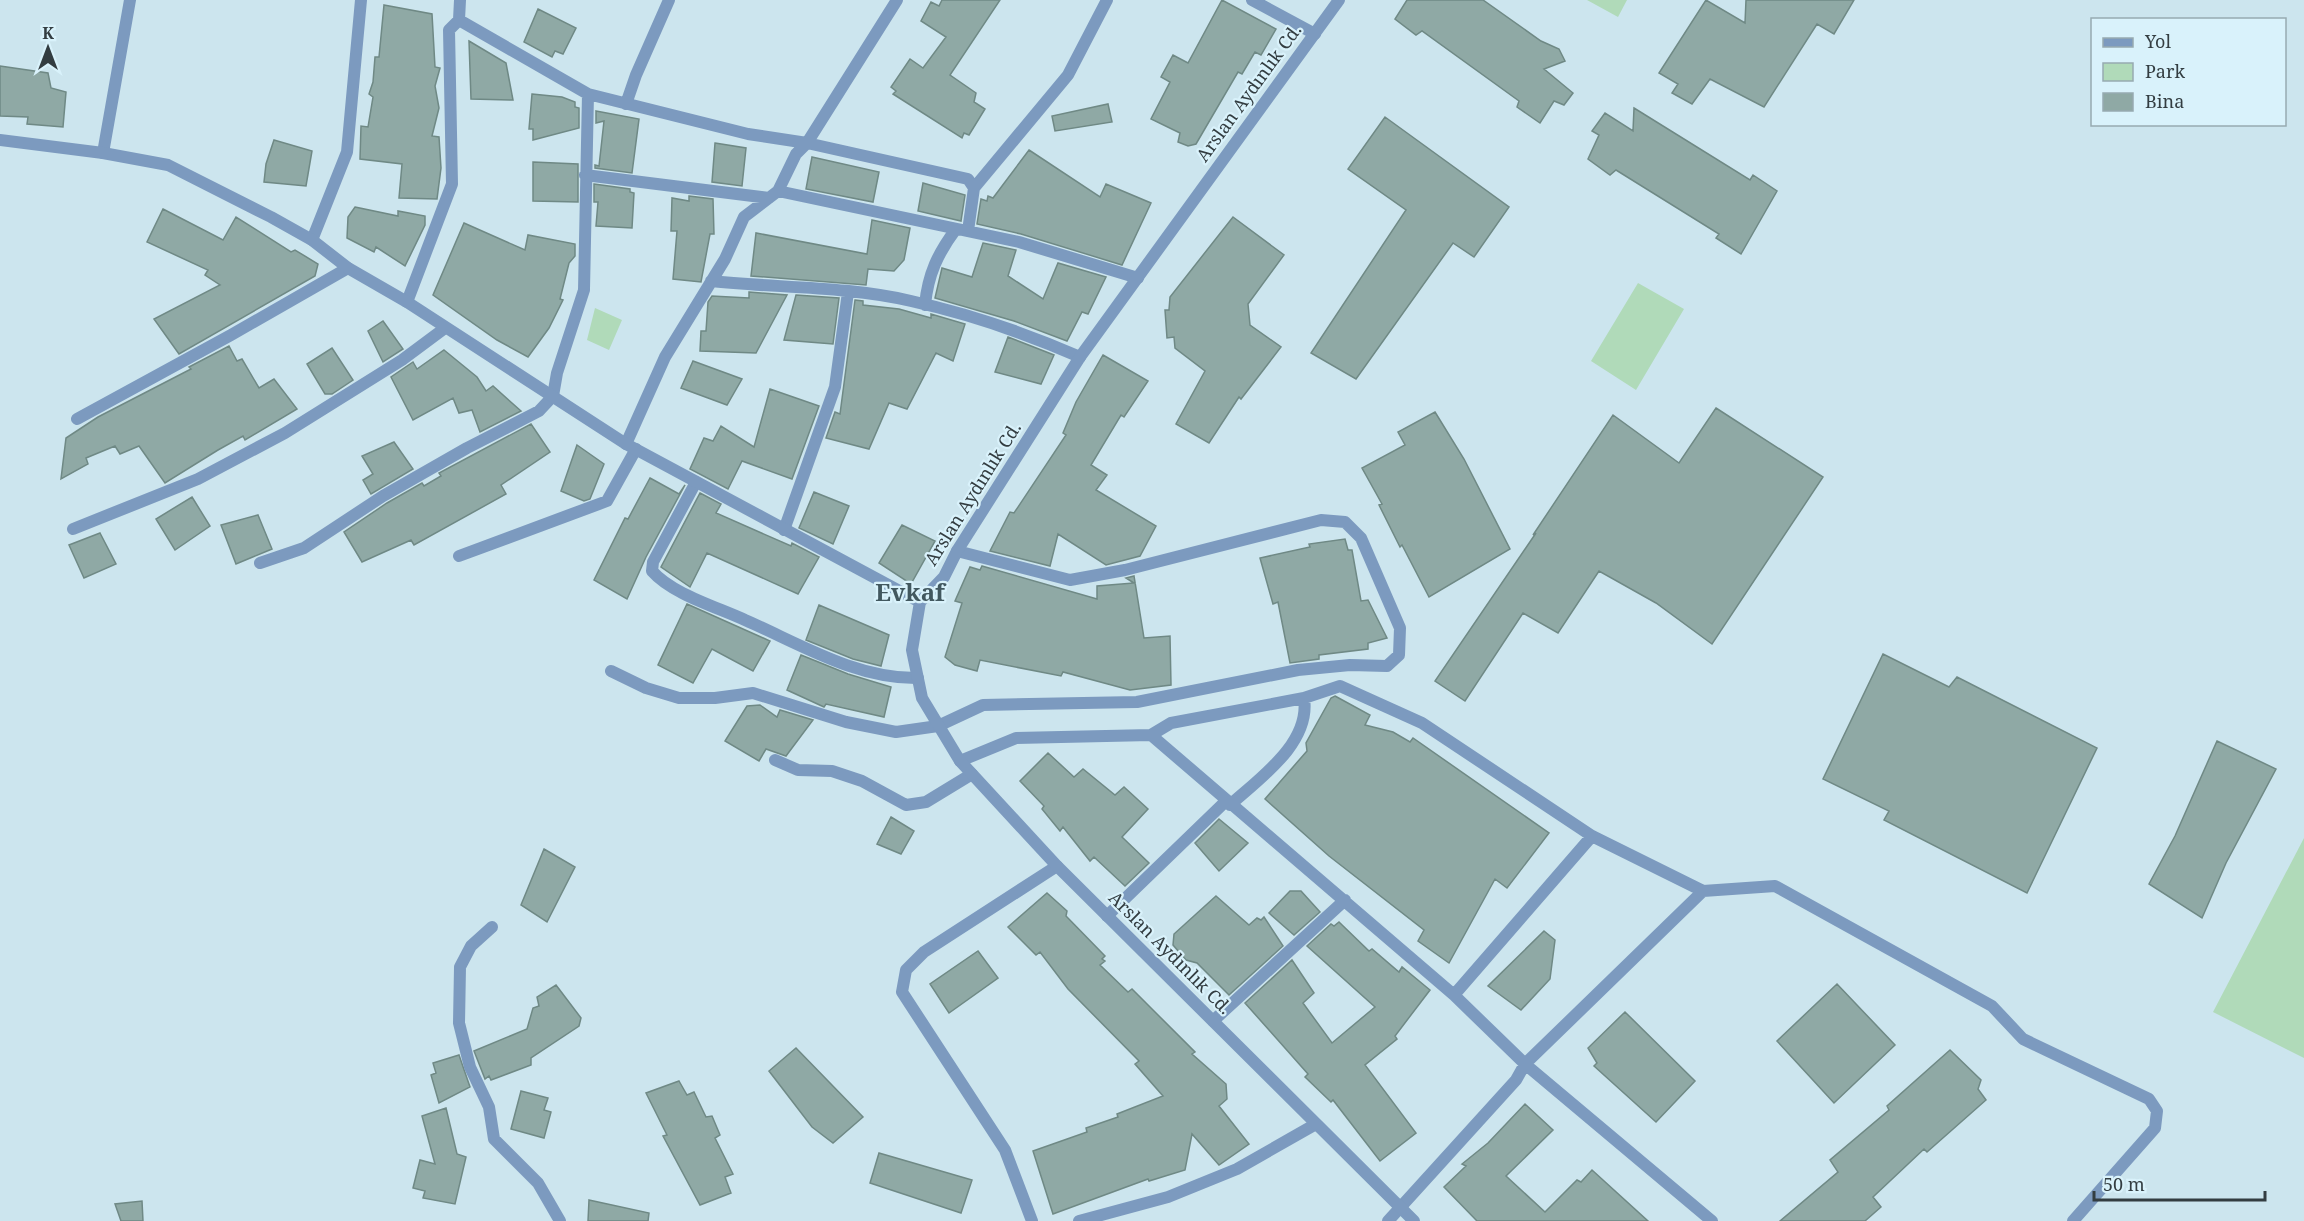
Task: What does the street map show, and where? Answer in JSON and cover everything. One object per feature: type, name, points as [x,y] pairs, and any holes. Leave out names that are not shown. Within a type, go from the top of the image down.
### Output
[{"type":"street","points":[[103,153],[130,0]]},
{"type":"street","points":[[312,240],[347,152],[361,0]]},
{"type":"street","points":[[407,302],[452,184],[448,30],[459,20],[460,0]]},
{"type":"street","points":[[626,104],[636,75],[669,0]]},
{"type":"street","points":[[459,556],[607,501],[631,447],[664,357],[725,259],[744,217],[774,194],[796,154],[807,143],[897,0]]},
{"type":"street","points":[[925,305],[927,283],[937,255],[962,230],[974,188],[1068,75],[1107,0]]},
{"type":"street","points":[[1252,0],[1314,34]]},
{"type":"street","name":"Arslan Aydınlık Cd.","points":[[1339,0],[1080,357],[957,551],[944,577],[920,602],[912,650],[922,698],[960,761],[1057,866],[1414,1221]]},
{"type":"street","points":[[459,20],[588,94],[748,134],[807,143],[968,179],[974,188]]},
{"type":"street","points":[[260,562],[304,548],[383,496],[467,448],[539,411],[553,396],[557,373],[584,290],[588,94]]},
{"type":"street","points":[[0,140],[103,153],[168,165],[312,240],[348,268],[407,302],[631,447],[920,602]]},
{"type":"street","points":[[585,175],[774,194],[1019,242],[1138,278]]},
{"type":"street","points":[[77,419],[221,341],[348,268]]},
{"type":"street","points":[[711,281],[848,292],[925,305],[1009,327],[1080,357]]},
{"type":"street","points":[[784,530],[836,387],[848,292]]},
{"type":"street","points":[[73,529],[198,479],[285,433],[402,360],[445,328]]},
{"type":"street","points":[[696,482],[653,562],[652,570],[658,577],[698,600],[822,657],[896,678],[918,678]]},
{"type":"street","points":[[610,671],[646,688],[680,698],[715,698],[753,693],[846,722],[896,732],[938,726],[983,705],[1137,702],[1298,670],[1350,665],[1387,666],[1399,655],[1400,628],[1361,538],[1345,522],[1321,520],[1125,570],[1070,580],[957,551]]},
{"type":"street","points":[[960,761],[1016,738],[1150,735],[1171,723],[1304,698],[1340,686],[1371,698],[1422,723],[1592,836],[1702,891],[1775,886],[1992,1006],[2023,1039],[2149,1099],[2157,1111],[2155,1128],[2073,1221]]},
{"type":"street","points":[[1107,916],[1228,803],[1283,758],[1306,714],[1304,698]]},
{"type":"street","points":[[1150,735],[1454,995],[1525,1064],[1712,1221]]},
{"type":"street","points":[[775,760],[798,770],[832,771],[862,781],[906,805],[926,801],[972,774]]},
{"type":"street","points":[[1454,995],[1592,836]]},
{"type":"street","points":[[1032,1221],[1005,1150],[902,992],[906,970],[924,952],[1057,866]]},
{"type":"street","points":[[1388,1221],[1516,1080],[1525,1064],[1702,891]]},
{"type":"street","points":[[1213,1021],[1345,900]]},
{"type":"street","points":[[492,927],[471,946],[460,966],[459,1023],[470,1067],[489,1107],[494,1139],[538,1183],[560,1221]]},
{"type":"street","points":[[1079,1221],[1168,1197],[1237,1169],[1316,1124]]},
{"type":"green space","points":[[1587,0],[1627,0],[1618,17]]},
{"type":"green space","points":[[1638,283],[1684,309],[1636,390],[1591,361]]},
{"type":"green space","points":[[595,308],[622,320],[609,350],[587,340]]},
{"type":"green space","points":[[2304,838],[2304,1058],[2213,1012]]},
{"type":"building","points":[[942,0],[1000,0],[950,75],[976,93],[974,102],[985,109],[969,135],[964,133],[962,138],[893,94],[896,91],[891,87],[910,59],[923,68],[946,37],[921,21],[931,2],[939,6]]},
{"type":"building","points":[[1222,0],[1276,29],[1261,55],[1255,52],[1242,74],[1238,72],[1196,144],[1188,146],[1178,142],[1180,133],[1151,119],[1170,82],[1161,77],[1173,55],[1188,63]]},
{"type":"building","points":[[1407,0],[1483,0],[1541,41],[1559,49],[1565,61],[1544,69],[1573,93],[1564,105],[1554,101],[1540,123],[1517,107],[1519,101],[1422,31],[1416,35],[1395,19]]},
{"type":"building","points":[[1706,0],[1745,23],[1746,0],[1854,0],[1834,34],[1817,24],[1764,107],[1710,79],[1692,104],[1672,93],[1678,84],[1659,73]]},
{"type":"building","points":[[384,5],[432,14],[435,67],[440,68],[435,86],[439,108],[432,136],[439,137],[441,168],[437,199],[399,198],[402,164],[360,159],[361,126],[368,127],[373,97],[369,94],[373,82],[375,57],[379,57]]},
{"type":"building","points":[[538,9],[576,28],[563,54],[555,51],[552,57],[524,42]]},
{"type":"building","points":[[469,41],[506,63],[513,100],[471,99]]},
{"type":"building","points":[[0,66],[48,73],[51,88],[66,92],[63,127],[27,124],[28,117],[0,116]]},
{"type":"building","points":[[532,94],[562,97],[575,102],[575,107],[579,108],[579,128],[533,140],[533,129],[529,129]]},
{"type":"building","points":[[1108,104],[1112,122],[1055,131],[1052,116]]},
{"type":"building","points":[[1634,108],[1750,180],[1753,175],[1777,191],[1741,254],[1716,238],[1719,234],[1616,170],[1610,175],[1588,159],[1599,135],[1592,131],[1605,113],[1633,131]]},
{"type":"building","points":[[596,111],[639,119],[632,173],[595,168],[595,165],[599,166],[604,121],[596,123]]},
{"type":"building","points":[[1385,117],[1509,207],[1474,257],[1453,243],[1356,379],[1311,353],[1406,210],[1348,169]]},
{"type":"building","points":[[274,140],[312,151],[306,186],[264,182],[266,164]]},
{"type":"building","points":[[715,143],[746,148],[742,186],[712,182]]},
{"type":"building","points":[[1029,150],[1100,197],[1106,184],[1151,203],[1122,265],[1021,234],[977,224],[981,199],[987,201],[988,196],[993,198]]},
{"type":"building","points":[[812,157],[879,172],[873,202],[806,189]]},
{"type":"building","points":[[533,162],[578,164],[578,202],[533,201]]},
{"type":"building","points":[[923,183],[965,195],[961,221],[918,211]]},
{"type":"building","points":[[594,184],[630,189],[630,192],[634,193],[632,228],[596,226],[598,202],[594,202]]},
{"type":"building","points":[[689,196],[713,199],[714,234],[710,234],[701,282],[673,279],[677,231],[671,231],[672,198],[689,201]]},
{"type":"building","points":[[355,207],[398,216],[398,211],[425,216],[425,225],[405,266],[376,247],[374,252],[347,238],[348,217]]},
{"type":"building","points":[[163,209],[223,240],[236,217],[291,252],[295,250],[318,264],[315,276],[179,354],[154,319],[220,285],[205,275],[208,270],[147,242]]},
{"type":"building","points":[[1233,217],[1284,255],[1248,304],[1250,325],[1281,347],[1241,399],[1239,397],[1209,443],[1176,424],[1205,371],[1175,348],[1174,337],[1167,338],[1165,310],[1169,310],[1170,297]]},
{"type":"building","points":[[872,220],[910,228],[904,260],[894,271],[868,269],[866,285],[751,276],[756,233],[867,254]]},
{"type":"building","points":[[464,223],[525,250],[528,235],[575,244],[575,256],[569,263],[560,299],[563,300],[549,328],[528,357],[497,340],[433,295]]},
{"type":"building","points":[[983,243],[1016,250],[1008,276],[1043,299],[1058,263],[1106,277],[1088,314],[1082,312],[1067,341],[1014,321],[935,298],[942,268],[972,277]]},
{"type":"building","points":[[749,292],[787,295],[756,353],[700,351],[701,331],[706,331],[708,302],[712,296],[749,298]]},
{"type":"building","points":[[796,295],[839,298],[833,344],[784,340]]},
{"type":"building","points":[[855,300],[863,301],[863,305],[899,309],[931,318],[931,314],[965,324],[953,361],[936,353],[907,409],[889,403],[869,449],[826,438],[835,412],[840,414]]},
{"type":"building","points":[[383,321],[403,349],[383,362],[368,331]]},
{"type":"building","points":[[1008,337],[1054,355],[1041,384],[995,372]]},
{"type":"building","points":[[229,346],[237,361],[242,359],[259,388],[274,379],[297,409],[245,440],[243,436],[218,450],[165,483],[139,446],[120,454],[115,446],[86,458],[88,464],[61,479],[66,438],[98,417],[191,369],[189,367]]},
{"type":"building","points":[[332,348],[353,380],[332,394],[325,394],[307,364]]},
{"type":"building","points":[[444,350],[477,377],[486,391],[493,386],[521,411],[480,432],[472,410],[459,413],[453,398],[413,420],[391,377],[413,362],[417,369]]},
{"type":"building","points":[[1103,355],[1148,381],[1124,417],[1121,415],[1091,465],[1107,475],[1096,490],[1156,526],[1140,556],[1106,565],[1058,534],[1050,566],[990,551],[1010,512],[1014,513],[1066,435],[1063,433],[1076,402]]},
{"type":"building","points":[[693,361],[742,379],[727,405],[681,388]]},
{"type":"building","points":[[770,389],[819,406],[792,479],[742,461],[728,489],[690,469],[704,438],[713,441],[721,426],[754,447]]},
{"type":"building","points":[[1716,408],[1823,477],[1712,644],[1656,603],[1599,571],[1558,633],[1523,613],[1465,701],[1435,681],[1613,415],[1679,463]]},
{"type":"building","points":[[1435,412],[1464,459],[1510,549],[1429,597],[1402,545],[1400,547],[1379,505],[1382,504],[1362,468],[1405,445],[1398,432]]},
{"type":"building","points":[[531,424],[550,452],[501,485],[506,494],[414,545],[411,540],[362,562],[344,532],[387,503],[422,483],[424,486],[441,476],[439,473]]},
{"type":"building","points":[[394,442],[413,469],[371,494],[363,480],[373,474],[362,456]]},
{"type":"building","points":[[577,445],[604,464],[590,499],[584,501],[561,491]]},
{"type":"building","points":[[650,478],[679,494],[685,485],[646,557],[627,599],[594,580],[625,518],[628,519]]},
{"type":"building","points":[[814,492],[849,506],[833,544],[799,528]]},
{"type":"building","points":[[700,493],[721,504],[716,513],[791,546],[792,543],[819,557],[798,594],[707,553],[690,587],[661,567]]},
{"type":"building","points":[[192,497],[210,526],[175,550],[156,519]]},
{"type":"building","points":[[258,515],[272,549],[236,564],[221,525]]},
{"type":"building","points":[[902,525],[935,541],[911,584],[879,563]]},
{"type":"building","points":[[100,533],[116,564],[84,578],[69,545]]},
{"type":"building","points":[[1345,539],[1348,550],[1352,550],[1361,601],[1368,600],[1387,638],[1368,643],[1368,649],[1319,655],[1319,659],[1290,663],[1278,602],[1273,604],[1260,558],[1310,547],[1309,544]]},
{"type":"building","points":[[982,566],[1097,599],[1097,586],[1134,583],[1126,578],[1134,576],[1144,638],[1170,636],[1171,685],[1130,690],[1063,672],[1061,676],[980,660],[977,671],[955,665],[945,657],[962,603],[955,601],[970,567],[980,570]]},
{"type":"building","points":[[687,604],[770,641],[753,671],[712,649],[693,683],[658,665]]},
{"type":"building","points":[[819,605],[889,635],[881,666],[853,659],[806,640]]},
{"type":"building","points":[[1883,654],[1949,687],[1957,677],[2097,748],[2027,893],[1884,820],[1889,811],[1823,779]]},
{"type":"building","points":[[801,655],[848,674],[891,687],[884,717],[826,704],[824,707],[787,690]]},
{"type":"building","points":[[1335,696],[1370,715],[1365,725],[1393,732],[1410,742],[1413,738],[1549,833],[1507,888],[1495,879],[1449,963],[1418,941],[1424,930],[1329,856],[1265,799],[1307,751],[1306,743],[1331,698]]},
{"type":"building","points":[[760,705],[777,717],[780,710],[813,720],[786,756],[766,749],[759,761],[725,741],[747,706]]},
{"type":"building","points":[[2217,741],[2276,769],[2226,863],[2202,918],[2149,884],[2175,836]]},
{"type":"building","points":[[1048,753],[1074,777],[1083,769],[1115,795],[1124,787],[1148,809],[1122,837],[1149,863],[1125,886],[1094,857],[1090,861],[1063,827],[1060,831],[1042,809],[1044,806],[1020,781]]},
{"type":"building","points":[[891,817],[914,831],[901,854],[877,844]]},
{"type":"building","points":[[1219,819],[1248,843],[1219,871],[1195,843]]},
{"type":"building","points":[[544,849],[575,867],[547,922],[521,905]]},
{"type":"building","points":[[1290,891],[1301,891],[1320,912],[1294,935],[1269,913]]},
{"type":"building","points":[[1047,893],[1067,911],[1066,916],[1105,956],[1102,959],[1105,961],[1100,965],[1128,992],[1132,989],[1195,1052],[1192,1054],[1226,1084],[1227,1099],[1219,1106],[1249,1144],[1219,1165],[1192,1134],[1185,1170],[1149,1181],[1148,1179],[1053,1214],[1033,1151],[1087,1132],[1086,1128],[1118,1117],[1117,1114],[1163,1096],[1135,1064],[1139,1061],[1068,989],[1040,952],[1036,955],[1008,927]]},
{"type":"building","points":[[1216,896],[1249,925],[1257,918],[1261,920],[1264,917],[1283,946],[1229,995],[1197,963],[1186,960],[1173,945],[1174,934]]},
{"type":"building","points":[[1339,922],[1369,951],[1372,949],[1399,972],[1402,967],[1430,990],[1395,1036],[1397,1039],[1365,1065],[1416,1133],[1380,1161],[1333,1100],[1331,1102],[1305,1077],[1308,1074],[1245,1003],[1292,960],[1314,993],[1303,1003],[1332,1043],[1375,1007],[1307,946],[1331,924],[1334,926]]},
{"type":"building","points":[[1544,931],[1555,940],[1550,979],[1521,1010],[1488,986]]},
{"type":"building","points":[[978,951],[998,978],[949,1013],[930,984]]},
{"type":"building","points":[[1837,984],[1895,1045],[1834,1103],[1777,1041]]},
{"type":"building","points":[[556,985],[581,1018],[579,1026],[531,1058],[531,1065],[491,1080],[489,1076],[485,1079],[474,1051],[527,1029],[533,1008],[539,1006],[537,997]]},
{"type":"building","points":[[1625,1012],[1695,1081],[1656,1122],[1594,1066],[1597,1063],[1588,1048]]},
{"type":"building","points":[[796,1048],[863,1117],[833,1143],[812,1127],[769,1071]]},
{"type":"building","points":[[1950,1050],[1981,1080],[1978,1089],[1986,1100],[1927,1152],[1924,1149],[1873,1197],[1881,1207],[1865,1221],[1780,1221],[1838,1172],[1830,1160],[1889,1110],[1887,1106]]},
{"type":"building","points":[[459,1055],[470,1087],[439,1103],[431,1075],[436,1073],[433,1063]]},
{"type":"building","points":[[679,1081],[687,1095],[694,1092],[706,1117],[712,1116],[720,1135],[715,1138],[733,1174],[725,1177],[731,1193],[700,1205],[663,1136],[667,1135],[646,1093]]},
{"type":"building","points":[[521,1091],[548,1098],[544,1110],[551,1112],[544,1138],[511,1129]]},
{"type":"building","points":[[1525,1104],[1553,1130],[1506,1176],[1545,1212],[1577,1180],[1581,1182],[1592,1170],[1648,1221],[1477,1221],[1444,1187],[1466,1166],[1462,1164],[1488,1143]]},
{"type":"building","points":[[446,1108],[457,1154],[466,1157],[455,1204],[423,1198],[425,1191],[413,1188],[420,1160],[435,1164],[422,1116]]},
{"type":"building","points":[[879,1153],[972,1180],[961,1213],[870,1183]]},
{"type":"building","points":[[589,1200],[649,1213],[648,1221],[588,1221]]},
{"type":"building","points":[[142,1201],[143,1221],[121,1221],[115,1204]]},
{"type":"district","name":"Evkaf","points":[[910,593]]}]
